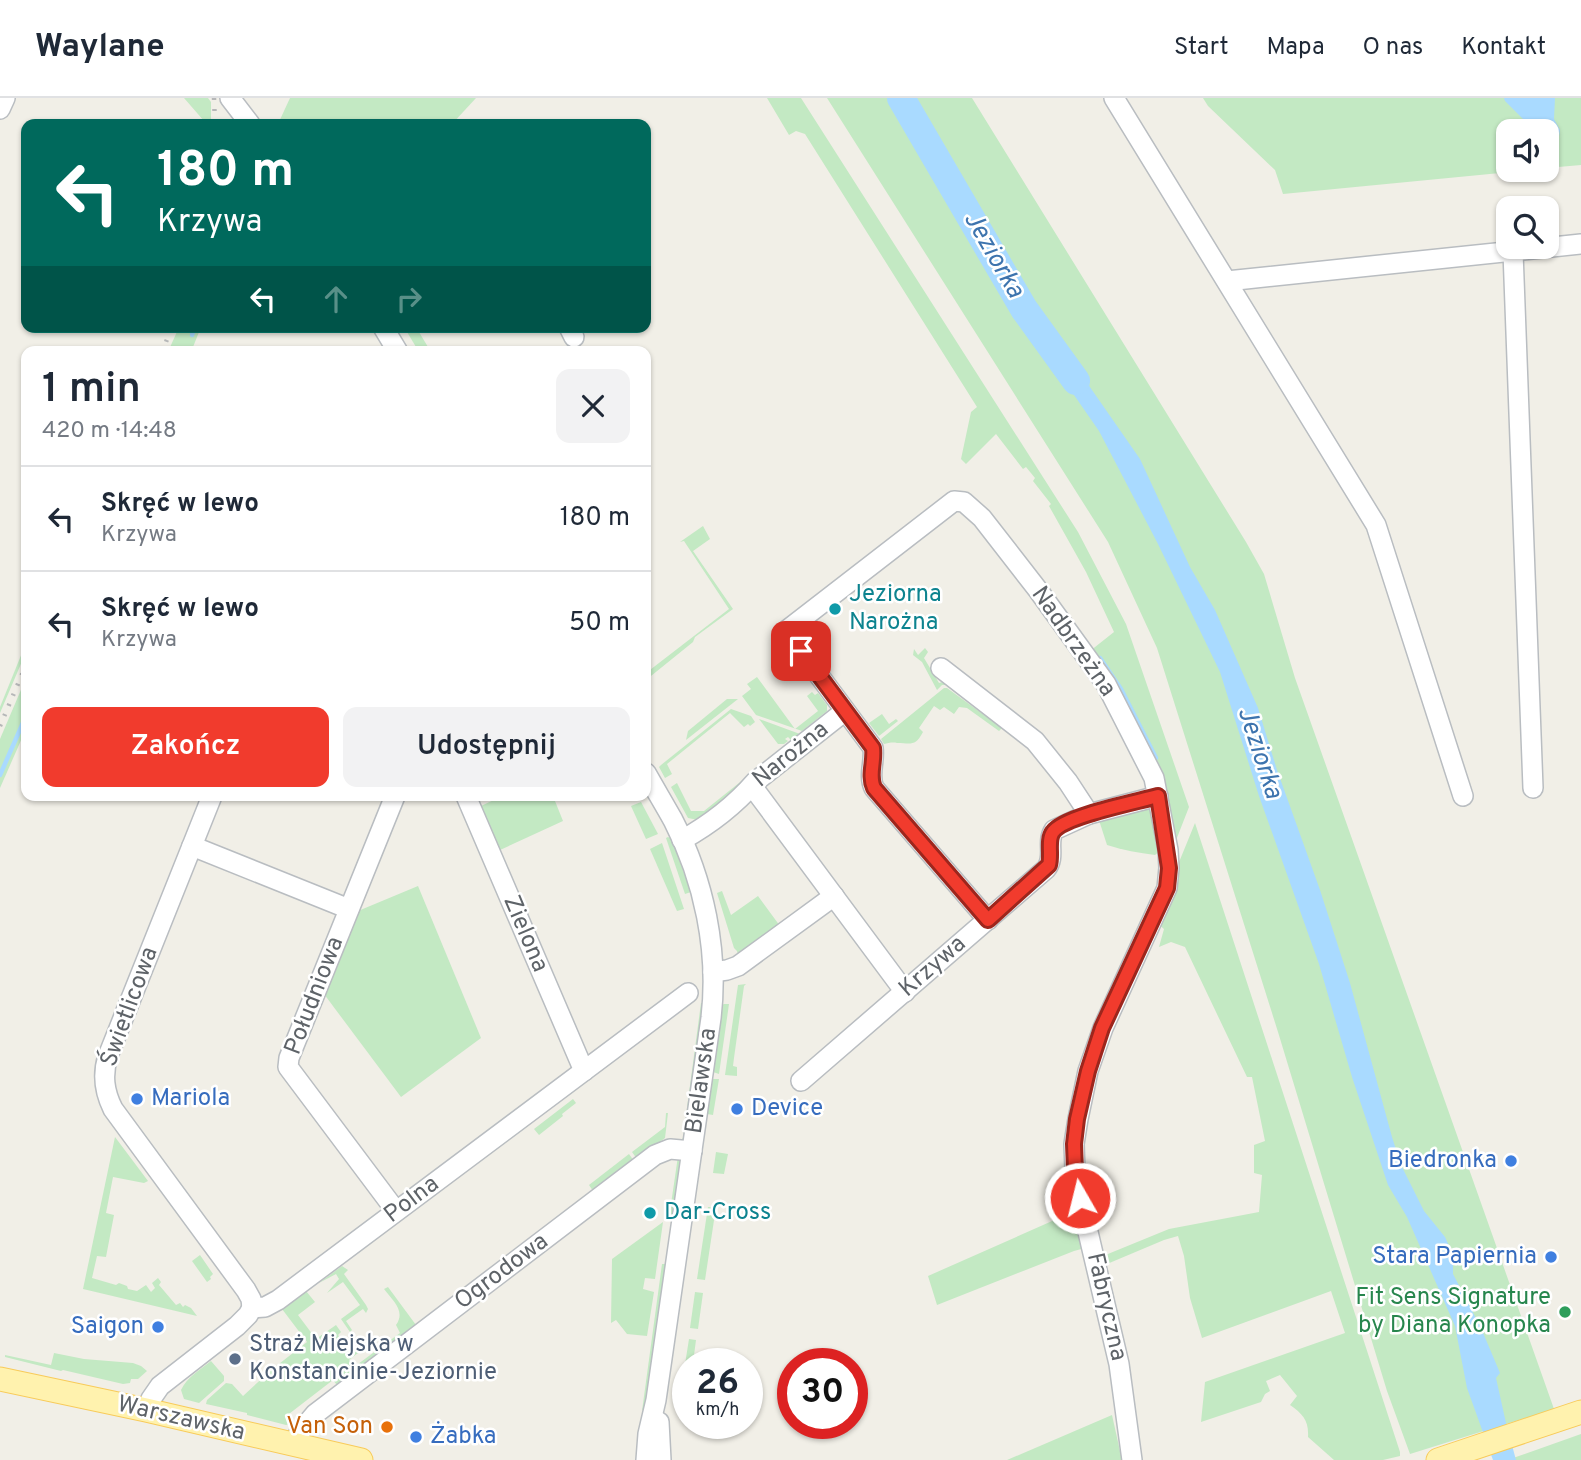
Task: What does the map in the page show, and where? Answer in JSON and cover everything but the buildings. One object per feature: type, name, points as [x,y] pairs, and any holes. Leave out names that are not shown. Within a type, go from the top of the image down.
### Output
[{"type":"main road","name":"Warszawska","points":[[0,1379],[361,1460]]},
{"type":"main road","points":[[1438,1460],[1581,1412]]},
{"type":"street","points":[[0,109],[5,98]]},
{"type":"street","points":[[230,98],[246,119]]},
{"type":"street","points":[[1114,98],[1376,525],[1463,796]]},
{"type":"street","points":[[1559,247],[1581,244]]},
{"type":"street","points":[[1227,281],[1496,254]]},
{"type":"street","points":[[1513,259],[1533,788]]},
{"type":"street","name":"Narożna","points":[[682,840],[701,829],[845,711],[786,631],[954,501],[964,502]]},
{"type":"street","name":"Nadbrzeżna","points":[[964,502],[982,518],[1007,548],[1106,684],[1148,764],[1158,796]]},
{"type":"street","points":[[941,668],[1035,741],[1068,782],[1089,814]]},
{"type":"street","points":[[845,711],[873,748],[871,777],[874,788],[988,920]]},
{"type":"street","name":"Bielawska","points":[[646,1460],[712,1008],[713,972],[704,904],[682,840],[651,782]]},
{"type":"street","points":[[752,786],[905,992]]},
{"type":"street","name":"Krzywa","points":[[801,1081],[1049,865],[1051,835],[1054,830],[1089,814],[1158,796]]},
{"type":"street","name":"Fabryczna","points":[[1132,1460],[1119,1364],[1080,1198],[1074,1144],[1083,1093],[1102,1028],[1167,888],[1169,868],[1158,796]]},
{"type":"street","name":"Świetlicowa","points":[[210,801],[108,1056],[104,1072],[108,1100],[118,1117],[246,1290],[252,1308]]},
{"type":"street","name":"Południowa","points":[[393,801],[289,1058],[288,1068],[396,1211]]},
{"type":"street","name":"Zielona","points":[[468,801],[584,1071]]},
{"type":"street","points":[[192,846],[349,909]]},
{"type":"street","points":[[713,972],[738,966],[834,896]]},
{"type":"street","name":"Polna","points":[[146,1410],[160,1386],[237,1326],[252,1308],[274,1303],[688,993]]},
{"type":"street","name":"Ogrodowa","points":[[294,1445],[299,1433],[315,1414],[655,1155],[670,1149],[692,1151]]},
{"type":"street","name":"Bielawska","points":[[656,1400],[661,1460]]},
{"type":"green space","points":[[184,98],[208,98],[211,102],[211,119],[202,119]]},
{"type":"green space","points":[[290,98],[476,98],[457,119],[280,119]]},
{"type":"green space","points":[[767,98],[801,98],[1078,532],[1126,624],[1189,807],[1173,848],[1090,651],[1114,632],[1086,572],[1049,506],[1051,504],[1033,481],[1035,478],[1026,467],[1023,469],[996,434],[966,464],[961,459],[971,412],[977,407],[805,134],[796,131],[789,135]]},
{"type":"green space","points":[[827,98],[972,98],[1264,574],[1295,678],[1554,1409],[1410,1454],[1387,1391],[1157,648],[1108,542]]},
{"type":"green space","points":[[1203,98],[1581,98],[1581,165],[1559,167],[1559,119],[1496,119],[1496,173],[1283,194],[1275,170],[1208,106]]},
{"type":"green space","points":[[176,333],[199,333],[193,346],[171,346]]},
{"type":"green space","points":[[408,333],[420,333],[427,346],[415,346]]},
{"type":"green space","points":[[703,526],[710,539],[693,551],[733,609],[695,637],[693,642],[651,676],[651,669],[729,609],[684,541],[680,542]]},
{"type":"green space","points":[[925,648],[928,652],[924,658],[939,683],[949,680],[949,685],[942,685],[937,690],[922,662],[913,655],[914,649],[918,655]]},
{"type":"green space","points":[[21,655],[21,664],[0,713]]},
{"type":"green space","points":[[757,677],[795,728],[756,715],[742,696],[751,689],[747,684]]},
{"type":"green space","points":[[944,688],[1002,728],[999,731],[967,708],[959,707],[954,714],[944,707],[940,710],[934,706],[919,728],[923,732],[915,742],[884,744],[881,739]]},
{"type":"green space","points":[[21,690],[21,740],[0,788],[0,739]]},
{"type":"green space","points":[[812,692],[815,695],[818,693],[827,705],[827,711],[802,731],[795,729],[818,711],[807,696]]},
{"type":"green space","points":[[727,699],[738,699],[686,740],[688,731]]},
{"type":"green space","points":[[731,709],[751,716],[755,722],[744,727],[730,713],[667,764],[672,774],[665,778],[659,767]]},
{"type":"green space","points":[[882,714],[889,724],[896,719],[898,721],[879,736],[869,723]]},
{"type":"green space","points":[[759,719],[800,734],[791,740],[788,737],[784,744],[778,744]]},
{"type":"green space","points":[[749,775],[698,820],[688,818],[671,787],[677,783],[691,811],[704,811]]},
{"type":"green space","points":[[492,801],[555,801],[563,821],[500,850],[481,806]]},
{"type":"green space","points":[[641,802],[658,834],[646,839],[631,806]]},
{"type":"green space","points":[[1148,805],[1154,810],[1161,850],[1155,855],[1107,845],[1098,817]]},
{"type":"green space","points":[[1195,823],[1400,1456],[1383,1460],[1334,1460],[1308,1437],[1304,1418],[1290,1405],[1297,1396],[1280,1375],[1266,1381],[1270,1391],[1261,1402],[1201,1422],[1205,1382],[1345,1333],[1331,1291],[1202,1338],[1190,1298],[1178,1236],[1107,1264],[1103,1256],[1169,1229],[1259,1212],[1262,1175],[1254,1173],[1254,1145],[1265,1141],[1252,1077],[1247,1077],[1185,947],[1171,942],[1159,947],[1164,929],[1158,924]]},
{"type":"green space","points":[[666,838],[672,839],[691,892],[685,894]]},
{"type":"green space","points":[[662,843],[684,909],[677,911],[650,849]]},
{"type":"green space","points":[[418,886],[481,1038],[401,1097],[324,994],[358,911]]},
{"type":"green space","points":[[722,891],[731,915],[758,896],[780,926],[738,955],[717,893]]},
{"type":"green space","points":[[746,984],[733,1066],[737,1067],[737,1076],[725,1075],[738,985]]},
{"type":"green space","points":[[701,1003],[704,1003],[685,1143],[680,1141],[683,1138]]},
{"type":"green space","points":[[724,1004],[729,1004],[719,1074],[713,1072]]},
{"type":"green space","points":[[712,1079],[719,1079],[713,1115],[707,1114]]},
{"type":"green space","points":[[573,1099],[576,1103],[539,1135],[534,1129]]},
{"type":"green space","points":[[666,1113],[665,1138],[637,1159],[632,1152],[665,1127]]},
{"type":"green space","points":[[115,1137],[148,1181],[144,1183],[113,1177],[106,1213],[114,1215],[106,1257],[97,1256],[92,1278],[116,1285],[119,1283],[137,1291],[146,1285],[151,1292],[155,1288],[152,1283],[158,1278],[161,1282],[159,1285],[176,1305],[180,1303],[183,1307],[185,1305],[191,1308],[197,1316],[83,1289]]},
{"type":"green space","points":[[716,1152],[728,1154],[724,1174],[713,1173]]},
{"type":"green space","points":[[629,1154],[634,1161],[593,1191],[589,1185]]},
{"type":"green space","points":[[678,1156],[682,1158],[674,1219],[669,1218]]},
{"type":"green space","points":[[708,1207],[716,1207],[705,1280],[697,1279]]},
{"type":"green space","points":[[1077,1210],[1085,1248],[937,1305],[928,1276]]},
{"type":"green space","points":[[663,1222],[655,1279],[645,1278],[643,1289],[654,1292],[647,1336],[627,1334],[616,1320],[611,1323],[612,1259]]},
{"type":"green space","points":[[200,1255],[213,1274],[207,1282],[192,1261]]},
{"type":"green space","points":[[662,1264],[667,1264],[647,1404],[642,1411]]},
{"type":"green space","points":[[342,1266],[348,1270],[344,1274],[368,1309],[366,1313],[363,1309],[346,1321],[352,1330],[350,1332],[341,1319],[360,1305],[343,1282],[327,1293],[339,1279],[336,1274],[319,1283]]},
{"type":"green space","points":[[388,1287],[416,1325],[340,1389],[333,1380],[285,1417],[290,1424],[206,1404],[226,1383],[232,1384],[243,1396],[307,1342],[282,1309],[306,1291],[315,1302],[298,1315],[316,1339],[336,1325],[341,1332],[338,1335],[347,1342],[341,1349],[345,1353],[353,1347],[358,1353],[349,1360],[354,1367],[400,1333],[396,1325],[399,1311],[384,1289]]},
{"type":"green space","points":[[695,1292],[703,1293],[698,1329],[690,1328]]},
{"type":"green space","points":[[689,1339],[696,1340],[695,1348],[688,1348]]},
{"type":"green space","points":[[54,1353],[84,1359],[133,1363],[147,1371],[138,1379],[131,1379],[130,1383],[123,1384],[5,1357],[51,1365]]},
{"type":"green space","points":[[211,1361],[224,1376],[224,1381],[199,1403],[184,1399],[181,1390],[184,1385]]},
{"type":"green space","points":[[1112,1415],[1122,1460],[1007,1460]]},
{"type":"green space","points":[[1581,1434],[1581,1460],[1505,1460],[1516,1457]]},
{"type":"water","points":[[1504,98],[1555,98],[1554,119],[1523,119]]},
{"type":"water","points":[[1060,339],[1076,367],[1140,459],[1190,567],[1215,610],[1258,708],[1350,983],[1401,1165],[1424,1211],[1445,1237],[1453,1255],[1453,1274],[1481,1328],[1500,1373],[1496,1378],[1516,1460],[1493,1460],[1467,1388],[1455,1326],[1407,1217],[1388,1185],[1352,1077],[1319,964],[1259,796],[1220,672],[1099,431],[1049,359]]},
{"type":"waterway","name":"Jeziorka","points":[[901,98],[1024,309],[1076,381]]},
{"type":"waterway","points":[[1100,658],[1121,689],[1156,758]]},
{"type":"waterway","points":[[0,775],[21,727]]},
{"type":"railway","points":[[214,98],[215,119]]},
{"type":"railway","points":[[164,346],[170,333]]},
{"type":"railway","points":[[0,726],[21,677]]},
{"type":"place","name":"Jeziorna Narożna","points":[[835,609]]},
{"type":"place","name":"Mariola","points":[[137,1099]]},
{"type":"place","name":"Device","points":[[737,1109]]},
{"type":"place","name":"Biedronka","points":[[1511,1161]]},
{"type":"place","name":"Dar-Cross","points":[[650,1213]]},
{"type":"place","name":"Stara Papiernia","points":[[1551,1257]]},
{"type":"place","name":"Fit Sens Signature by Diana Konopka","points":[[1565,1312]]},
{"type":"place","name":"Saigon","points":[[158,1327]]},
{"type":"place","name":"Straż Miejska w Konstancinie-Jeziornie","points":[[235,1359]]},
{"type":"place","name":"Van Son","points":[[387,1427]]},
{"type":"place","name":"Żabka","points":[[416,1437]]},
{"type":"route","points":[[801,651],[873,748],[871,777],[874,788],[988,920],[1049,865],[1051,835],[1054,830],[1089,814],[1158,796],[1168,850],[1167,888],[1102,1028],[1088,1071],[1074,1144],[1080,1198]]}]
